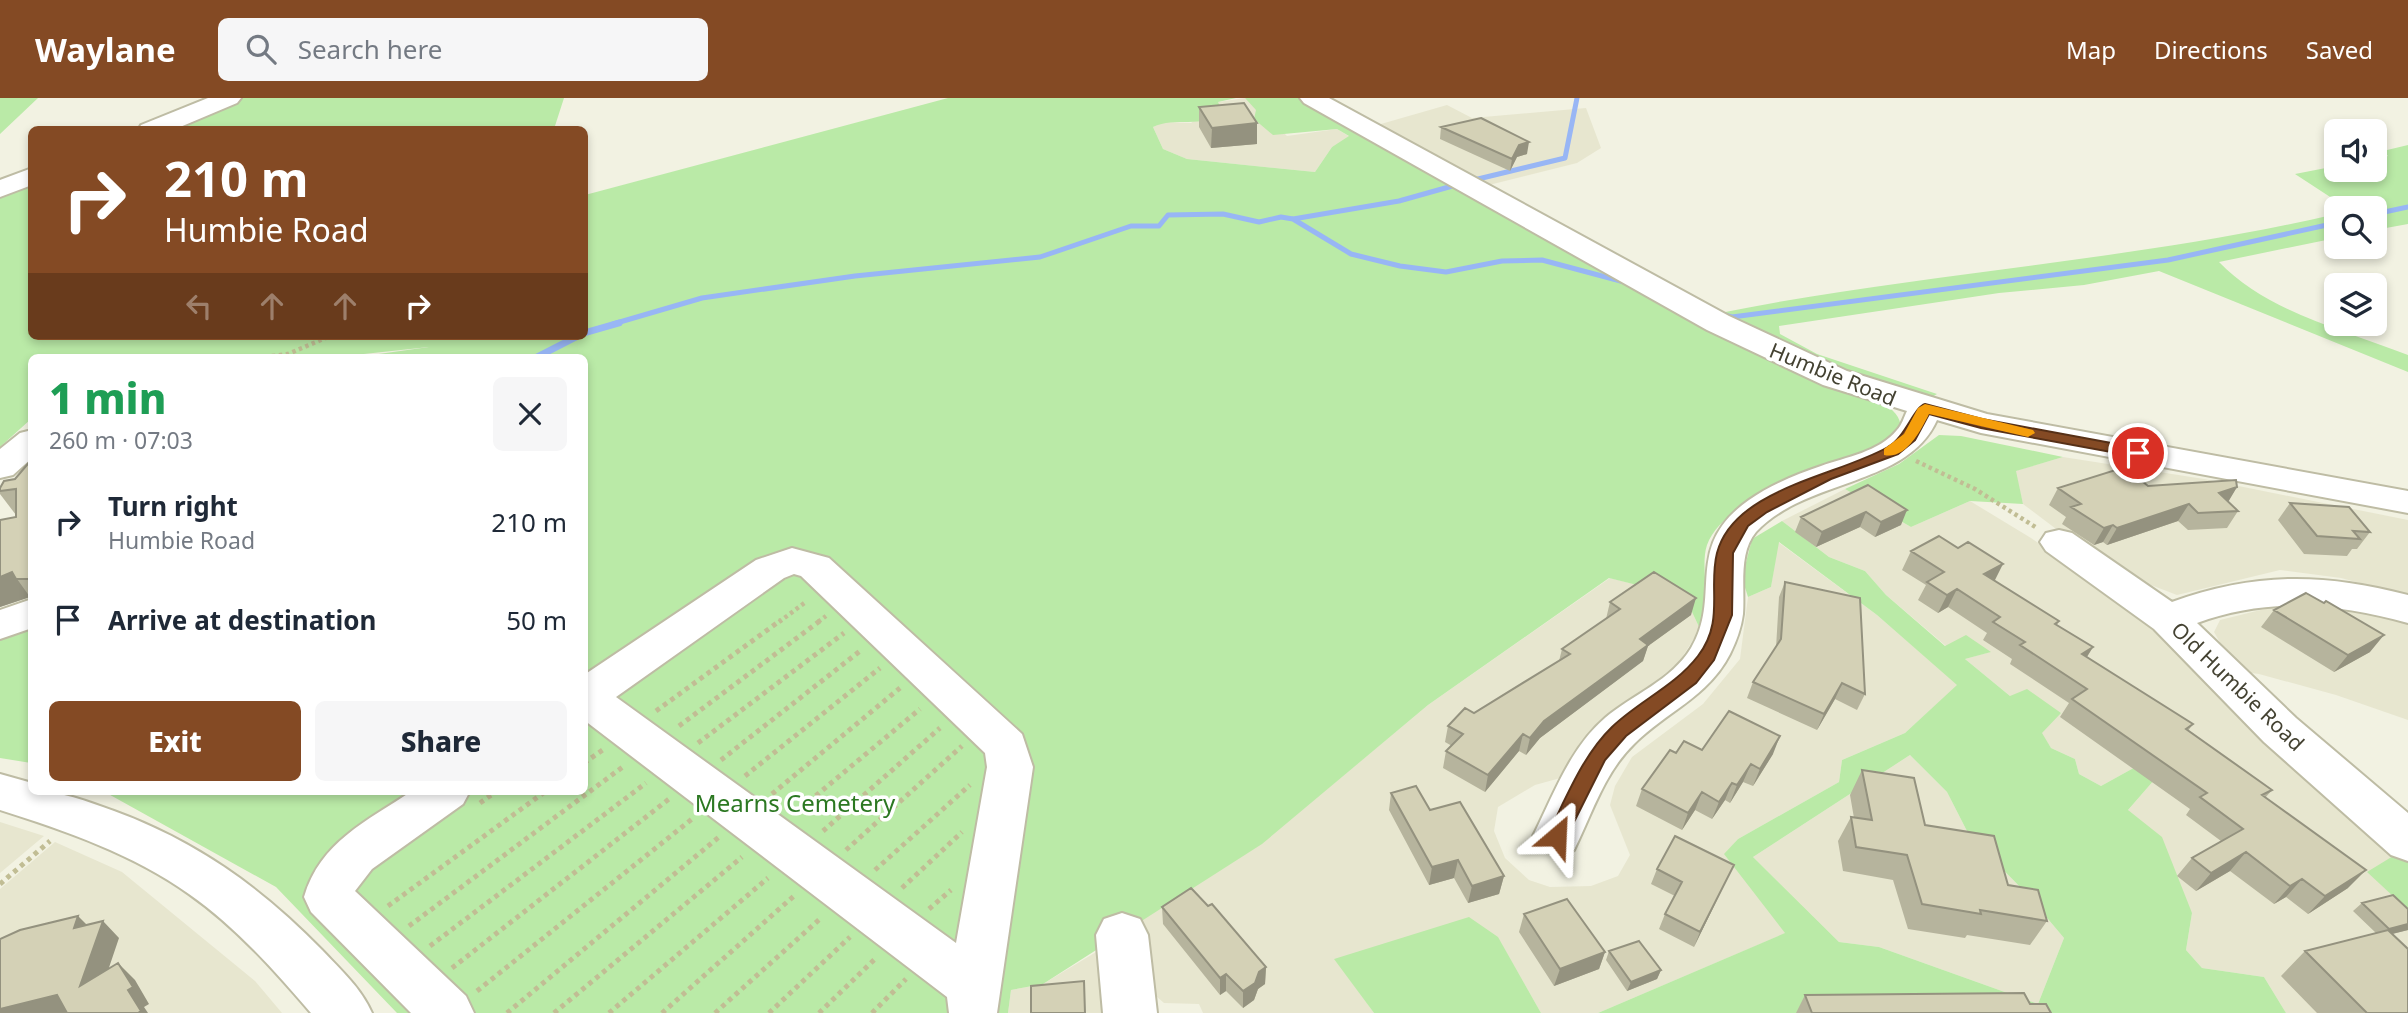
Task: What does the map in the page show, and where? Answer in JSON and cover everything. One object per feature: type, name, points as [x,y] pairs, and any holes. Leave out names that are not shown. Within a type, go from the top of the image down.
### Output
[{"type":"street","points":[[160,126],[229,98]]},
{"type":"street","name":"Humbie Road","points":[[1312,98],[1749,340],[1835,378],[1925,408],[2066,441],[2290,478],[2408,502]]},
{"type":"street","points":[[0,189],[28,178]]},
{"type":"street","points":[[1557,836],[1598,755],[1620,731],[1690,678],[1708,656],[1724,615],[1725,553],[1742,523],[1791,492],[1893,450],[1910,437],[1925,408]]},
{"type":"street","points":[[0,467],[28,443]]},
{"type":"street","points":[[0,487],[28,479]]},
{"type":"street","name":"Old Humbie Road","points":[[2059,542],[2168,619],[2280,730],[2408,841]]},
{"type":"street","points":[[588,695],[770,569],[792,561],[815,566],[1006,746],[1010,767],[974,1000],[686,772],[588,699]]},
{"type":"street","points":[[2168,619],[2243,594],[2308,589],[2347,593],[2408,609]]},
{"type":"street","points":[[0,625],[28,614]]},
{"type":"street","points":[[0,792],[78,816],[142,842],[207,880],[292,953],[345,1013]]},
{"type":"street","points":[[414,974],[329,897],[334,878],[355,855],[441,795]]},
{"type":"street","points":[[1122,935],[1130,1013]]},
{"type":"path","points":[[288,354],[321,340]]},
{"type":"path","points":[[1893,450],[1975,489],[2059,542]]},
{"type":"path","points":[[414,974],[686,772],[877,624]]},
{"type":"path","points":[[414,974],[686,772],[877,624]]},
{"type":"path","points":[[414,974],[686,772],[877,624]]},
{"type":"path","points":[[414,974],[686,772],[877,624]]},
{"type":"path","points":[[507,1013],[686,772],[877,624]]},
{"type":"path","points":[[588,763],[686,772],[877,624]]},
{"type":"path","points":[[414,974],[543,795]]},
{"type":"path","points":[[0,884],[78,816]]},
{"type":"shaded area","points":[[1245,98],[1287,136],[1337,129],[1350,137],[1332,147],[1315,172],[1187,159],[1163,149],[1153,127],[1163,122],[1191,123],[1218,102]]},
{"type":"shaded area","points":[[1447,105],[1472,118],[1586,108],[1601,148],[1577,163],[1485,186],[1374,126]]},
{"type":"shaded area","points":[[2063,457],[2204,479],[2408,520],[2408,596],[2341,578],[2280,570],[2177,595],[2109,569],[2023,504],[2015,471]]},
{"type":"shaded area","points":[[1845,489],[1911,527],[1970,501],[2031,538],[2127,603],[2398,853],[2408,910],[2408,1013],[2286,1013],[2264,977],[2202,968],[2186,950],[2192,913],[2128,810],[2155,779],[2139,765],[2101,786],[2079,774],[2075,759],[2051,748],[2041,733],[2060,713],[2010,696],[1965,659],[1990,652],[1946,646],[1886,595],[1865,571],[1829,557],[1782,521]]},
{"type":"shaded area","points":[[1778,542],[1877,615],[1958,685],[1905,733],[1842,760],[1839,782],[1738,839],[1725,854],[1786,933],[1598,1013],[1541,1013],[1498,938],[1335,959],[1374,1013],[1203,1013],[1199,1004],[1164,1003],[1148,989],[1134,925],[1261,844],[1428,705],[1610,578],[1685,597],[1700,629],[1679,662],[1586,738],[1564,777],[1535,785],[1498,807],[1494,831],[1505,858],[1529,880],[1550,887],[1591,886],[1618,876],[1630,855],[1610,805],[1615,786],[1632,757],[1703,704],[1740,659],[1748,597],[1771,587]]},
{"type":"shaded area","points":[[2293,602],[2333,602],[2408,621],[2408,720],[2336,695],[2259,674],[2236,671],[2214,632],[2220,620]]},
{"type":"shaded area","points":[[1910,755],[1947,792],[1969,835],[2026,893],[2064,938],[2038,1004],[1879,947],[1839,942],[1753,857]]},
{"type":"shaded area","points":[[0,822],[44,836],[0,873]]},
{"type":"shaded area","points":[[55,842],[122,872],[255,981],[282,1013],[0,1013],[0,889]]},
{"type":"shaded area","points":[[1106,946],[1112,1013],[1008,1013],[1011,990],[1043,984]]},
{"type":"green space","points":[[0,98],[38,98],[0,134]]},
{"type":"green space","points":[[239,98],[564,98],[555,126],[168,126]]},
{"type":"green space","name":"Mearns Cemetery","points":[[948,98],[1236,98],[1218,102],[1222,111],[1206,120],[1153,127],[1163,149],[1187,159],[1315,172],[1332,147],[1349,136],[1337,129],[1273,135],[1254,119],[1256,110],[1245,98],[1306,98],[1326,108],[1363,134],[1383,141],[1882,402],[1896,414],[1901,430],[1855,457],[1765,494],[1739,509],[1719,526],[1707,545],[1704,564],[1706,602],[1700,629],[1685,597],[1609,578],[1428,705],[1262,844],[1043,984],[1011,990],[1008,1013],[397,1013],[276,887],[110,795],[588,795],[588,354],[379,354],[429,347],[364,354],[28,354],[28,422],[0,447],[0,193],[28,181],[28,340],[588,340],[588,194]]},
{"type":"green space","points":[[2408,145],[2408,224],[2387,228],[2387,196],[2329,196],[2295,174],[2324,168],[2324,182],[2387,182],[2387,150]]},
{"type":"green space","points":[[2324,216],[2324,240],[2219,262],[2260,294],[2324,324],[2324,336],[2355,336],[2408,355],[2408,372],[2159,271],[2084,285],[1999,293],[1779,326],[1780,334],[1817,354],[1937,394],[1925,401],[1821,365],[1715,314],[1870,287],[2104,256]]},
{"type":"green space","points":[[1939,435],[1961,436],[2063,457],[2016,471],[2023,504],[1970,501],[1911,527],[1845,489],[1899,464]]},
{"type":"green space","points":[[1782,521],[1829,557],[1865,571],[1886,595],[1945,646],[1966,635],[1991,652],[1965,659],[2010,696],[2027,689],[2061,713],[2042,733],[2051,748],[2075,759],[2079,774],[2101,786],[2139,765],[2155,779],[2128,810],[2162,837],[2192,913],[2186,950],[2202,968],[2264,977],[2286,1013],[1598,1013],[1785,933],[1724,854],[1738,839],[1839,782],[1842,760],[1905,733],[1957,685],[1877,615],[1779,542],[1771,587],[1748,597],[1742,578],[1752,539]],"holes":[[[1910,755],[1947,792],[1969,835],[2026,893],[2064,938],[2038,1004],[1879,947],[1839,942],[1753,857]]]},
{"type":"green space","points":[[28,628],[28,763],[0,758],[0,638]]},
{"type":"green space","points":[[2398,853],[2408,861],[2408,910],[2367,872]]},
{"type":"green space","points":[[1469,917],[1498,937],[1541,1013],[1374,1013],[1334,959]]},
{"type":"building","points":[[1244,103],[1257,123],[1212,128],[1199,107]]},
{"type":"building","points":[[1481,118],[1529,142],[1519,145],[1512,159],[1441,127]]},
{"type":"building","points":[[28,464],[28,579],[16,579],[12,572],[0,577],[0,520],[16,517],[16,489],[0,491],[0,488],[4,481],[15,479]]},
{"type":"building","points":[[2125,467],[2148,486],[2236,480],[2237,487],[2219,493],[2238,511],[2198,513],[2189,504],[2117,528],[2113,525],[2104,528],[2071,507],[2081,504],[2058,488]]},
{"type":"building","points":[[1868,485],[1907,510],[1881,522],[1866,512],[1822,532],[1801,517]]},
{"type":"building","points":[[2290,503],[2349,507],[2370,532],[2353,531],[2360,539],[2317,536]]},
{"type":"building","points":[[1939,536],[1958,548],[1968,542],[2003,564],[1984,574],[2059,621],[2055,624],[2093,647],[2082,654],[2193,724],[2186,729],[2272,790],[2262,795],[2366,870],[2325,896],[2302,879],[2290,886],[2246,852],[2211,873],[2192,858],[2243,829],[2200,797],[2207,793],[2072,699],[2087,689],[2020,645],[2025,642],[1993,622],[2000,617],[1957,589],[1947,595],[1927,582],[1944,572],[1911,551]]},
{"type":"building","points":[[1654,572],[1696,598],[1640,639],[1648,645],[1544,721],[1530,738],[1523,734],[1488,775],[1446,751],[1463,734],[1448,726],[1465,708],[1474,713],[1570,654],[1562,649],[1620,609],[1610,602]]},
{"type":"building","points":[[1785,582],[1860,598],[1865,694],[1842,683],[1824,714],[1753,682],[1781,639]]},
{"type":"building","points":[[2306,593],[2324,603],[2326,601],[2384,635],[2348,655],[2274,610]]},
{"type":"building","points":[[1729,711],[1780,736],[1760,769],[1751,764],[1737,785],[1732,783],[1719,802],[1702,792],[1688,813],[1642,789],[1670,750],[1676,753],[1684,741],[1702,750]]},
{"type":"building","points":[[1862,770],[1914,778],[1925,825],[1994,836],[2008,885],[2038,890],[2047,921],[1922,904],[1907,855],[1856,847],[1851,817],[1872,820]]},
{"type":"building","points":[[1416,786],[1430,810],[1460,802],[1504,876],[1472,886],[1458,860],[1432,867],[1391,793]]},
{"type":"building","points":[[1675,836],[1734,865],[1700,932],[1665,914],[1682,882],[1657,869]]},
{"type":"building","points":[[1191,888],[1208,906],[1212,904],[1266,967],[1259,972],[1255,983],[1243,991],[1226,974],[1220,978],[1162,907]]},
{"type":"building","points":[[2393,895],[2408,909],[2408,924],[2389,929],[2362,903]]},
{"type":"building","points":[[1567,899],[1605,952],[1560,969],[1524,914]]},
{"type":"building","points":[[78,916],[74,928],[103,921],[80,986],[118,963],[133,987],[128,990],[141,1011],[67,1013],[57,995],[0,1009],[0,939],[20,930]]},
{"type":"building","points":[[2388,930],[2408,949],[2408,1013],[2367,1013],[2305,951]]},
{"type":"building","points":[[1639,941],[1661,970],[1631,982],[1609,951]]},
{"type":"building","points":[[1084,981],[1085,1013],[1031,1013],[1031,986]]},
{"type":"building","points":[[2024,993],[2030,1004],[2046,1004],[2051,1013],[1812,1013],[1805,995]]},
{"type":"waterway","points":[[1478,179],[1565,158],[1577,98]]},
{"type":"waterway","points":[[1293,219],[1399,201],[1456,185]]},
{"type":"waterway","points":[[2387,211],[2408,207]]},
{"type":"waterway","points":[[613,324],[702,298],[855,276],[1040,257],[1131,226],[1159,226],[1168,215],[1223,214],[1259,222],[1281,217],[1293,219]]},
{"type":"waterway","points":[[1293,219],[1351,254],[1400,266],[1446,272],[1502,261],[1542,260],[1628,283]]},
{"type":"waterway","points":[[1721,314],[1732,317],[2168,260],[2324,226]]},
{"type":"waterway","points":[[588,332],[619,323]]},
{"type":"waterway","points":[[543,354],[570,340]]},
{"type":"slow traffic","points":[[1889,452],[1910,437],[1925,408],[2028,433]]},
{"type":"route","points":[[1557,836],[1598,755],[1620,731],[1666,699],[1690,678],[1708,656],[1720,633],[1724,615],[1725,553],[1742,523],[1762,508],[1826,476],[1893,450],[1910,437],[1925,408],[2066,441],[2138,453]]}]
